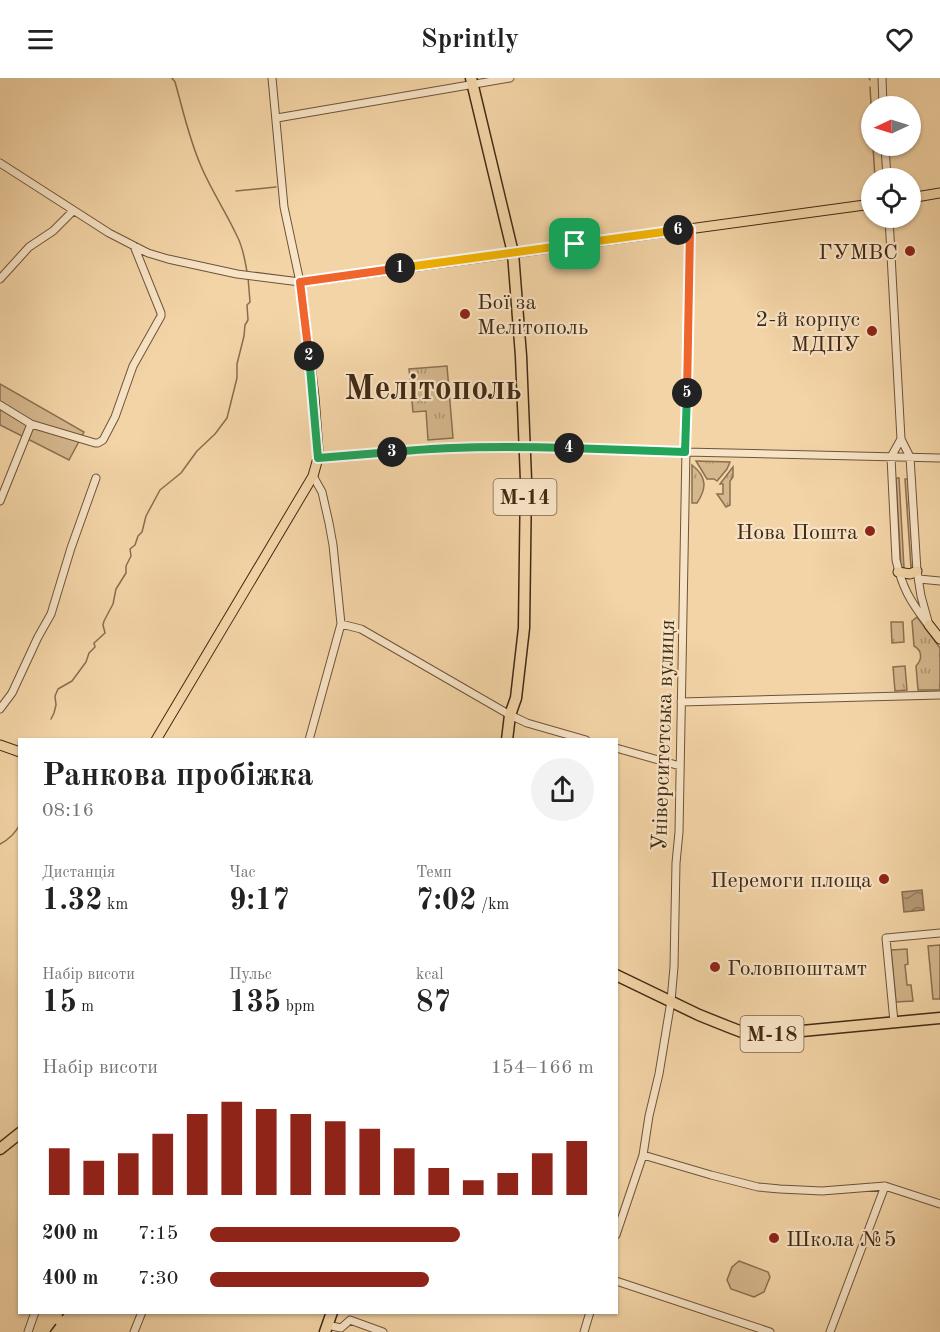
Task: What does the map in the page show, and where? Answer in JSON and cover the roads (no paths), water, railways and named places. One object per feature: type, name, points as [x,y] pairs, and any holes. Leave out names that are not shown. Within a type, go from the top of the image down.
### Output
[{"type":"highway","name":"М-14","points":[[471,81],[513,253],[521,356],[525,447],[524,628],[516,698],[510,715],[507,738]]},
{"type":"highway","name":"М-18","points":[[618,976],[729,1028],[754,1033],[770,1034],[940,1018]]},
{"type":"highway","points":[[0,1149],[18,1135]]},
{"type":"main road","points":[[921,196],[940,193]]},
{"type":"main road","points":[[157,738],[313,476],[318,458],[314,397],[300,282],[861,206]]},
{"type":"main road","points":[[898,572],[918,575]]},
{"type":"main road","points":[[929,625],[940,639]]},
{"type":"main road","points":[[0,745],[18,751]]},
{"type":"street","points":[[0,163],[73,211],[148,253],[237,274],[300,282],[284,207],[272,78]]},
{"type":"street","points":[[277,118],[471,81],[510,78]]},
{"type":"street","points":[[882,78],[883,96]]},
{"type":"street","points":[[0,279],[29,247],[53,231],[73,211]]},
{"type":"street","points":[[890,228],[901,439],[910,457],[918,575],[929,625]]},
{"type":"street","name":"Університетська вулиця","points":[[618,1229],[643,1155],[659,1074],[674,967],[675,882],[679,832],[690,229]]},
{"type":"street","points":[[0,405],[31,424],[95,443],[103,440],[115,417],[133,366],[162,313],[134,246]]},
{"type":"street","points":[[0,501],[31,424]]},
{"type":"street","points":[[901,439],[891,457],[896,560],[906,594],[929,625]]},
{"type":"street","points":[[318,458],[432,448],[525,447],[940,458]]},
{"type":"street","points":[[310,738],[341,624],[329,523],[322,492],[313,476]]},
{"type":"street","points":[[0,709],[12,693],[51,614],[96,478]]},
{"type":"street","points":[[918,575],[940,580]]},
{"type":"street","points":[[341,624],[361,629],[510,715],[527,723],[578,738]]},
{"type":"street","points":[[681,702],[940,695]]},
{"type":"street","points":[[618,749],[680,766]]},
{"type":"street","points":[[894,1022],[886,938],[940,933]]},
{"type":"street","points":[[643,1155],[758,1187],[822,1191],[885,1186],[940,1204]]},
{"type":"street","points":[[830,1332],[885,1186]]},
{"type":"street","points":[[618,1282],[770,1332]]},
{"type":"street","points":[[28,1332],[33,1314]]},
{"type":"street","points":[[134,1332],[141,1314]]},
{"type":"street","points":[[584,1332],[589,1314]]},
{"type":"street","points":[[326,1328],[341,1328],[350,1320],[383,1332]]},
{"type":"water","points":[[922,890],[924,910],[904,912],[902,892]]},
{"type":"waterway","points":[[172,78],[197,156],[239,240],[247,272]]},
{"type":"waterway","points":[[870,87],[871,96]]},
{"type":"waterway","points":[[874,156],[874,168]]},
{"type":"waterway","points":[[236,191],[276,187]]},
{"type":"waterway","points":[[51,719],[58,689],[72,681],[95,647],[94,643],[105,633],[104,621],[113,604],[116,589],[126,573],[126,566],[131,556],[130,549],[142,532],[146,516],[160,490],[181,473],[197,451],[215,434],[227,418],[237,378],[237,364],[245,325],[248,320],[247,305],[250,302],[248,277]]},
{"type":"waterway","points":[[0,844],[12,836],[18,827]]},
{"type":"railway","points":[[50,1332],[64,1314]]},
{"type":"place","name":"ГУМВС","points":[[910,251]]},
{"type":"place","name":"Бої за Мелітополь","points":[[465,314]]},
{"type":"place","name":"2-й корпус МДПУ","points":[[872,331]]},
{"type":"place","name":"Нова Пошта","points":[[870,531]]},
{"type":"place","name":"Перемоги площа","points":[[884,879]]},
{"type":"place","name":"Головпоштамт","points":[[715,967]]},
{"type":"place","name":"Школа №5","points":[[774,1238]]},
{"type":"district","name":"Мелітополь","points":[[433,387]]}]
